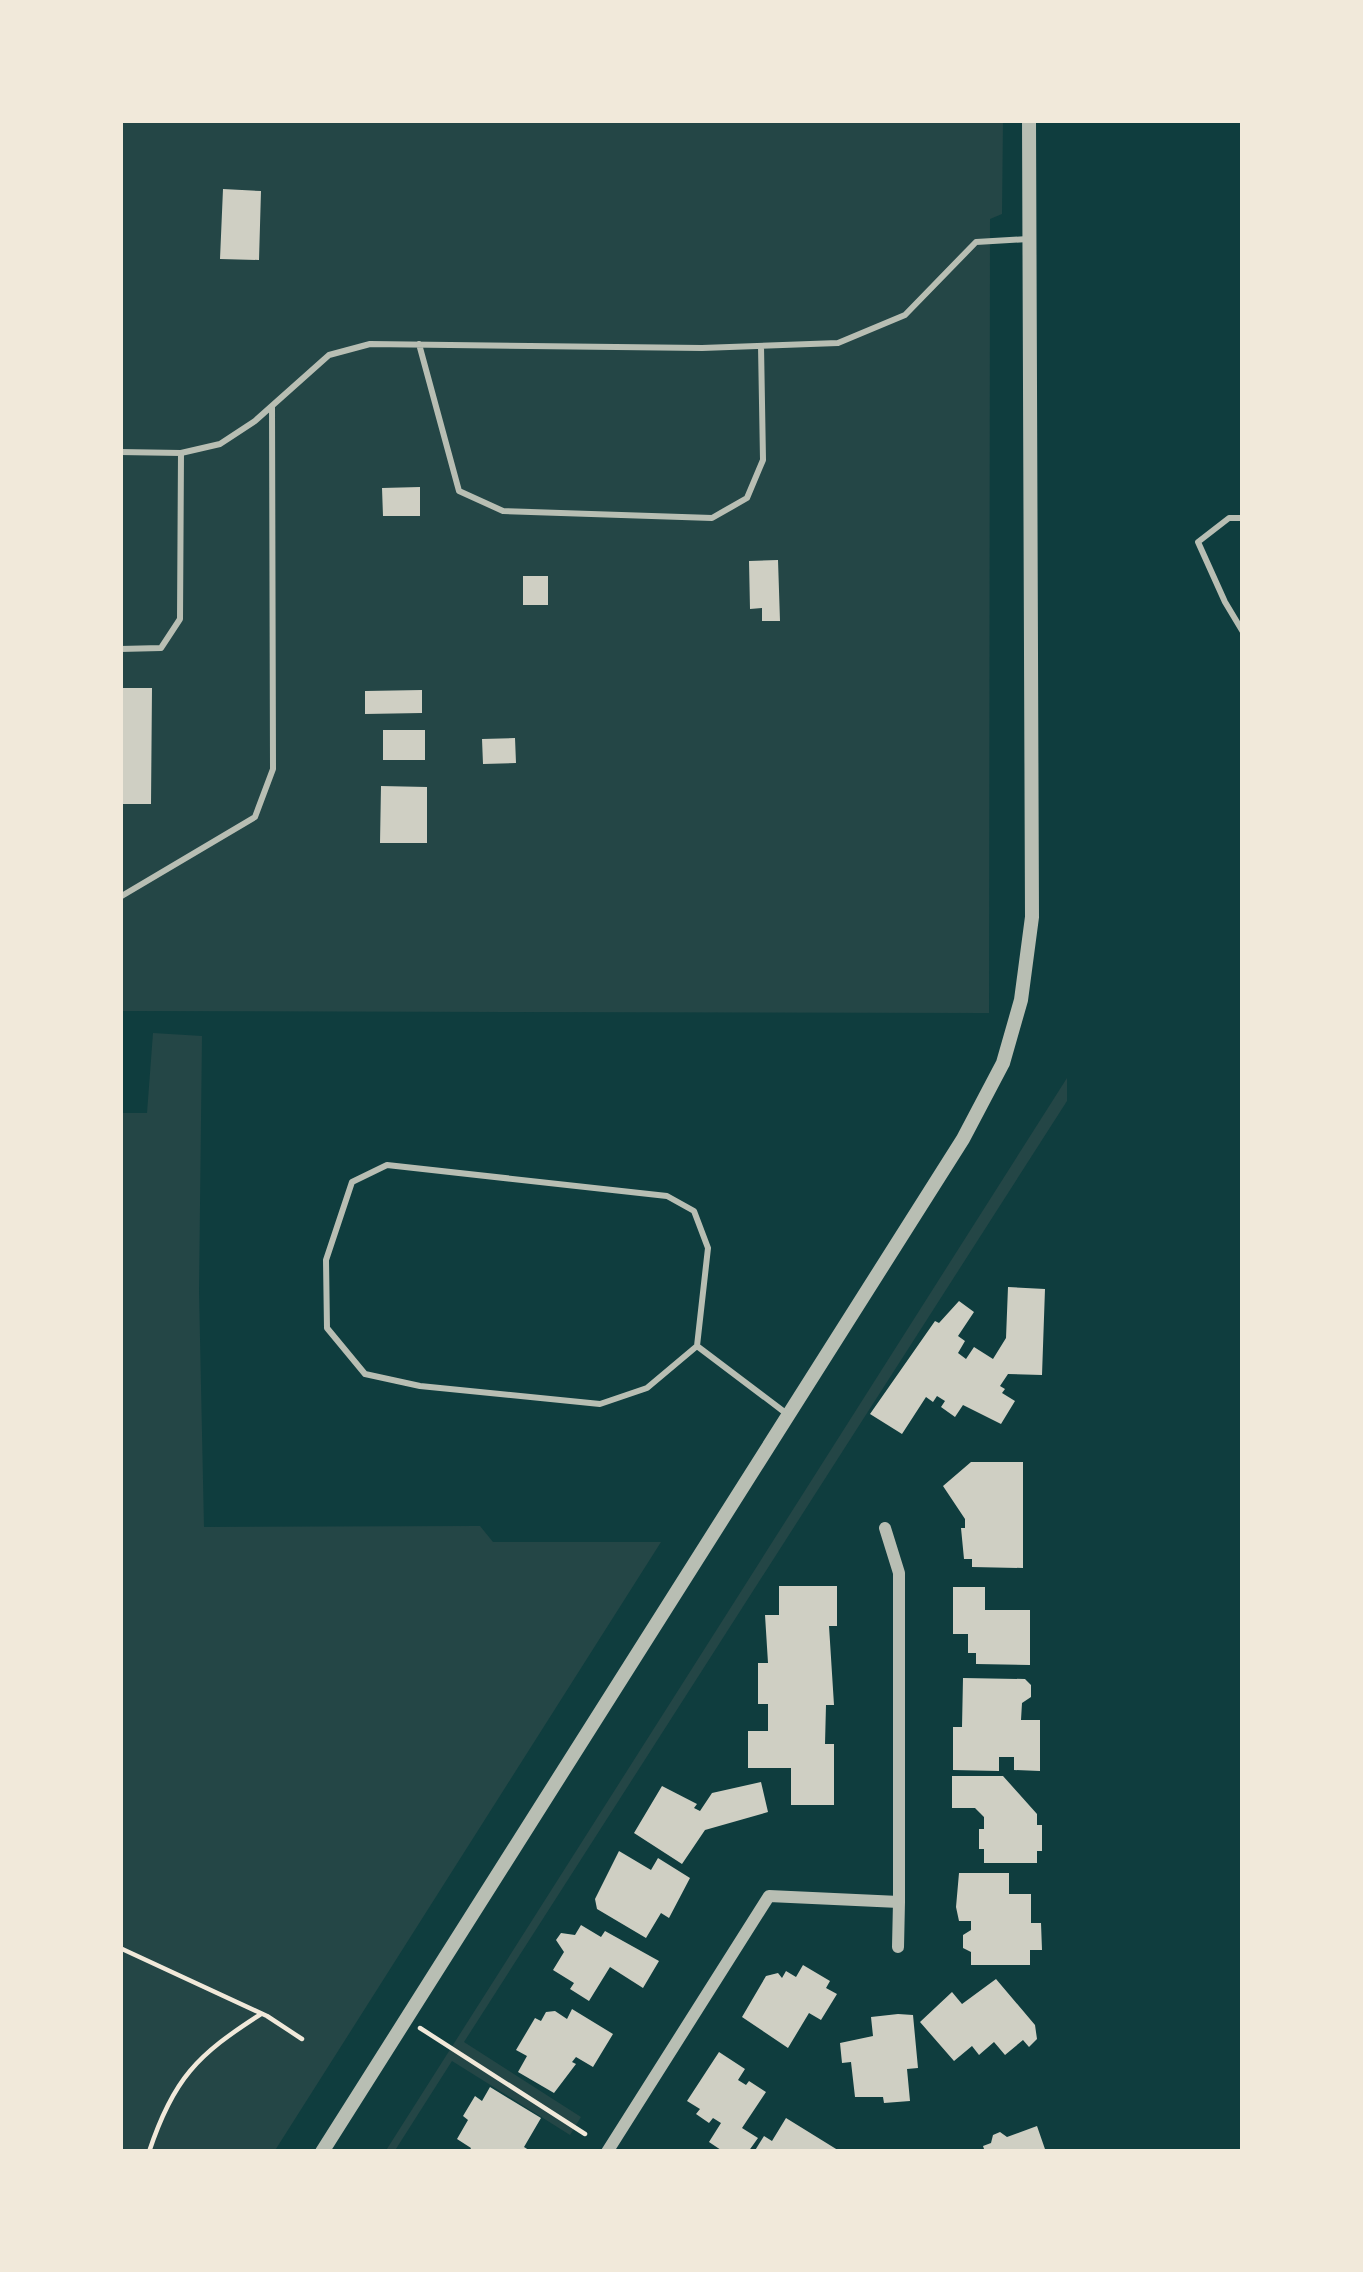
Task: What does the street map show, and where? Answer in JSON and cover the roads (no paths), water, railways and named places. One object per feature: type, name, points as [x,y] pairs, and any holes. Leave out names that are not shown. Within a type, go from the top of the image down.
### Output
[{"type":"street","points":[[322,2152],[963,1139],[1003,1063],[1022,1000],[1032,916],[1029,120]]},
{"type":"street","points":[[885,1528],[899,1573],[898,1948]]},
{"type":"street","points":[[629,2152],[610,2147],[769,1896],[899,1902]]},
{"type":"lane","points":[[120,452],[181,453],[220,444],[329,355],[370,344],[838,343],[905,315],[976,242],[1028,238]]},
{"type":"lane","points":[[419,344],[459,491],[503,511],[712,518],[747,499],[763,460],[761,346]]},
{"type":"lane","points":[[120,897],[254,817],[273,769],[272,406]]},
{"type":"lane","points":[[120,649],[161,648],[180,619],[181,453]]},
{"type":"lane","points":[[1243,518],[1229,518],[1198,542],[1243,632]]},
{"type":"lane","points":[[387,1165],[667,1196],[694,1211],[708,1249],[697,1346],[647,1388],[600,1404],[420,1386],[365,1374],[327,1328],[326,1260],[352,1182],[387,1165]]},
{"type":"lane","points":[[697,1346],[787,1414]]}]
